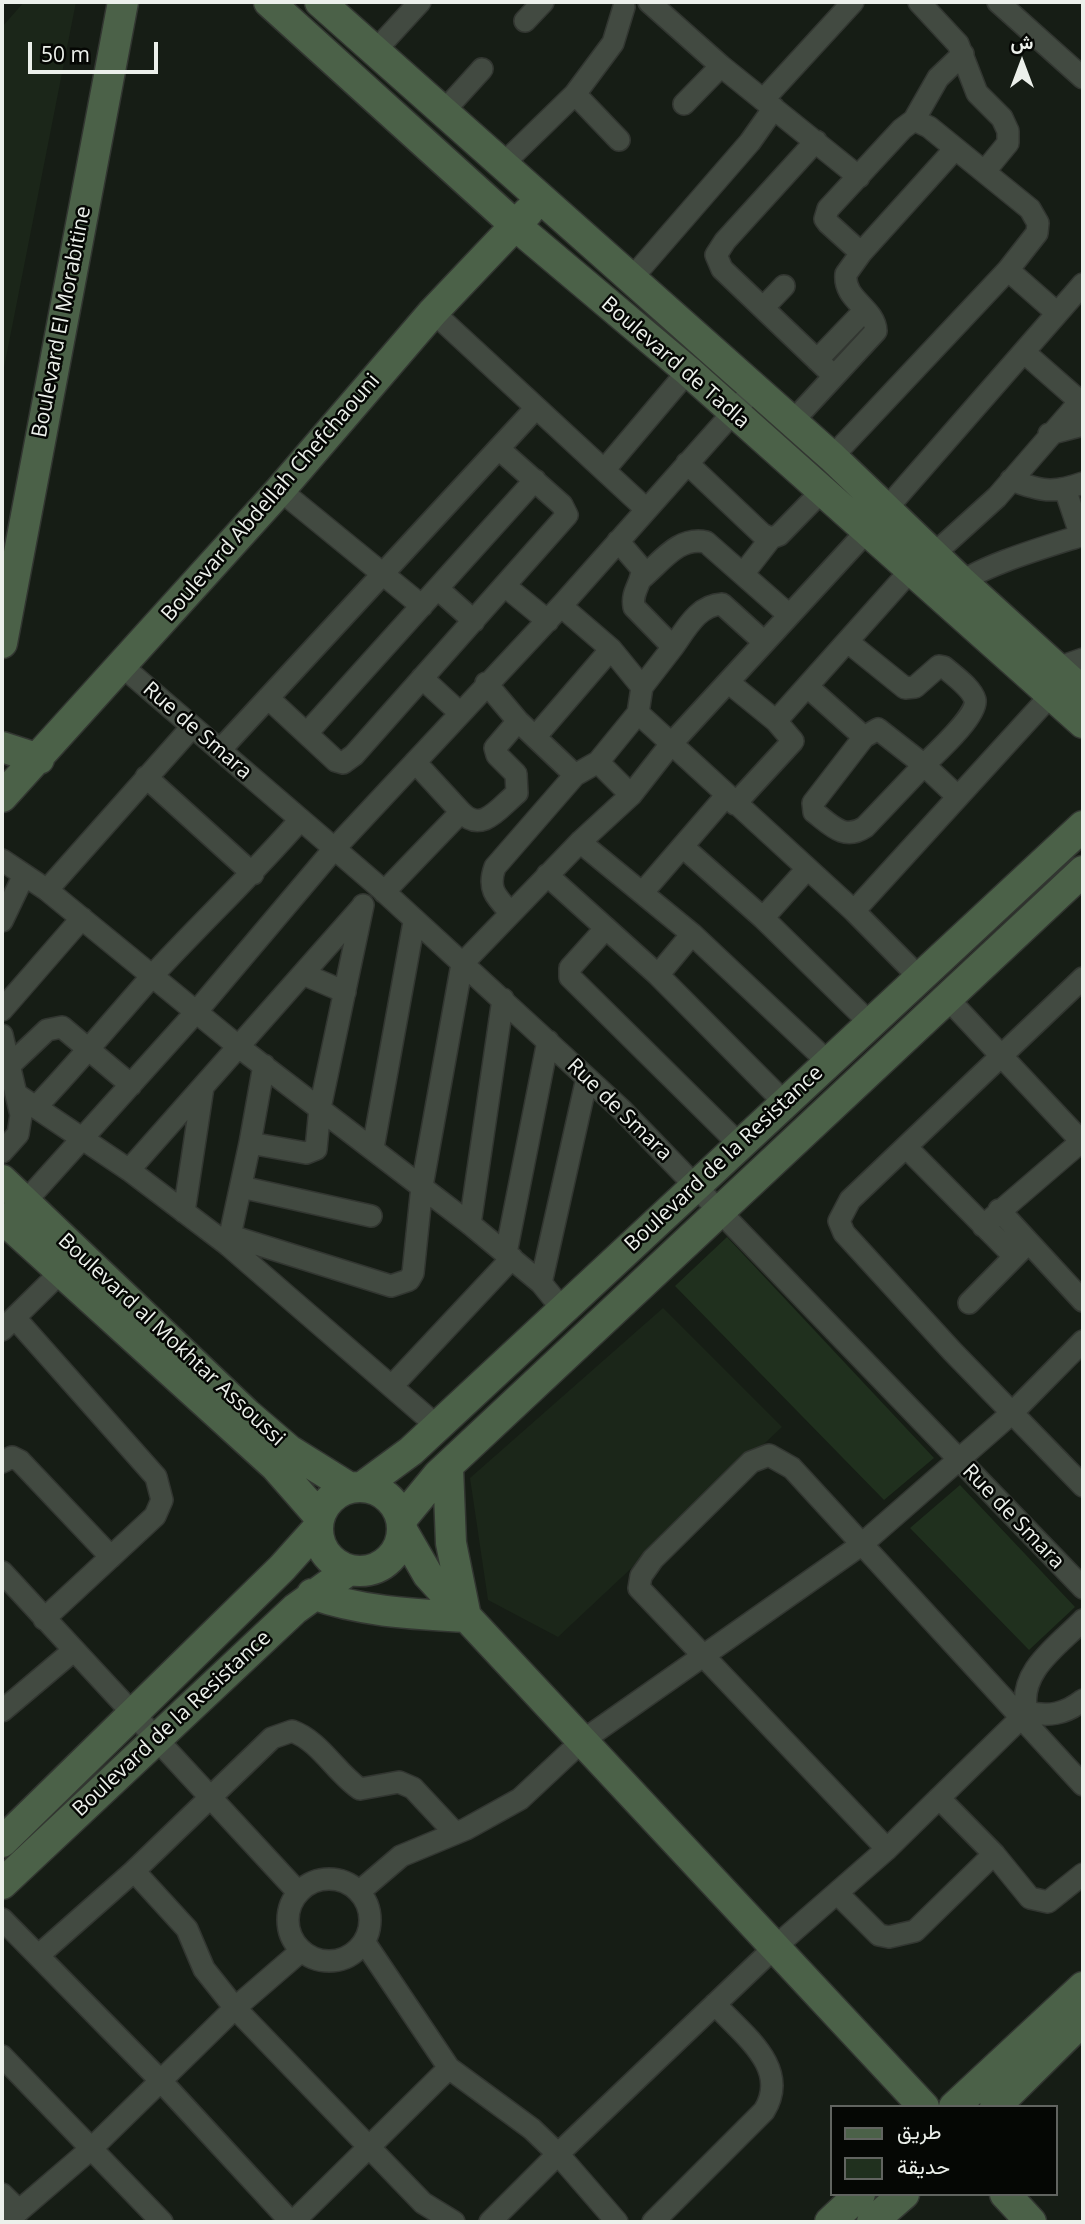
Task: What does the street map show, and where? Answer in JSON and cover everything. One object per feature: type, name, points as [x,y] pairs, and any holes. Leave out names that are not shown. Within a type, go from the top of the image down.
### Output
[{"type":"main road","name":"Boulevard El Morabitine","points":[[2,643],[123,2]]},
{"type":"main road","name":"Boulevard de Tadla","points":[[269,2],[516,226],[688,371],[867,531],[923,562]]},
{"type":"main road","name":"Boulevard de Tadla","points":[[328,4],[375,51],[887,506],[923,562],[951,590],[1064,674],[1083,692]]},
{"type":"main road","name":"Boulevard Abdellah Chefchaouni","points":[[2,797],[280,490],[433,312],[540,198]]},
{"type":"main road","name":"Boulevard de Tadla","points":[[1064,674],[1083,723]]},
{"type":"main road","points":[[2,747],[39,759]]},
{"type":"main road","name":"Boulevard de la Resistance","points":[[356,1488],[411,1451],[1083,827]]},
{"type":"main road","name":"Boulevard de la Resistance","points":[[402,1525],[448,1467],[949,1000],[1083,871]]},
{"type":"main road","name":"Boulevard al Mokhtar Assoussi","points":[[2,1180],[13,1210],[276,1467],[318,1522]]},
{"type":"main road","name":"Boulevard al Mokhtar Assoussi","points":[[69,1264],[278,1441],[356,1488]]},
{"type":"main road","points":[[448,1467],[450,1543],[457,1607]]},
{"type":"main road","points":[[457,1607],[378,1567],[349,1570],[326,1555],[318,1522],[327,1502],[356,1488],[387,1497],[428,1575],[922,2105]]},
{"type":"main road","name":"Boulevard de la Resistance","points":[[6,1831],[133,1716],[282,1568],[318,1522]]},
{"type":"main road","points":[[378,1567],[396,1552],[402,1525]]},
{"type":"main road","name":"Boulevard de la Resistance","points":[[2,1884],[312,1594],[349,1570]]},
{"type":"main road","points":[[312,1594],[340,1604],[382,1611],[457,1607]]},
{"type":"main road","points":[[956,2105],[1083,1987]]},
{"type":"main road","points":[[997,2105],[1083,2020]]},
{"type":"main road","points":[[830,2222],[858,2196]]},
{"type":"main road","points":[[872,2222],[902,2196]]},
{"type":"main road","points":[[1007,2196],[1031,2222]]},
{"type":"street","points":[[375,51],[419,2]]},
{"type":"street","points":[[525,21],[543,2]]},
{"type":"street","points":[[649,2],[720,66],[859,177]]},
{"type":"street","points":[[632,278],[750,142],[769,104],[853,2]]},
{"type":"street","points":[[919,2],[950,33],[963,54],[977,93],[1002,118],[1008,131],[1008,143],[985,171]]},
{"type":"street","points":[[503,164],[575,94],[613,43],[623,3]]},
{"type":"street","points":[[1003,3],[1083,78]]},
{"type":"street","points":[[861,253],[824,219],[828,209],[902,129],[914,120],[938,78],[963,54]]},
{"type":"street","points":[[684,104],[720,66]]},
{"type":"street","points":[[443,112],[482,69]]},
{"type":"street","points":[[575,94],[619,141]]},
{"type":"street","points":[[832,457],[1007,270],[1037,233],[1038,223],[1030,209],[929,127],[914,120]]},
{"type":"street","points":[[816,141],[725,240],[716,256],[722,269],[834,376]]},
{"type":"street","points":[[792,422],[876,331],[874,321],[851,296],[846,280],[861,253],[954,150]]},
{"type":"street","points":[[1007,270],[1057,313]]},
{"type":"street","points":[[229,1241],[391,1286],[401,1285],[413,1273],[422,1186],[462,964],[580,842],[631,795],[671,744],[867,531],[1083,284]]},
{"type":"street","points":[[763,308],[783,286]]},
{"type":"street","points":[[817,360],[864,310]]},
{"type":"street","points":[[433,312],[646,509]]},
{"type":"street","points":[[776,721],[923,562],[984,510],[1049,434],[1082,401],[1025,353]]},
{"type":"street","points":[[605,469],[688,371]]},
{"type":"street","points":[[13,1210],[83,1139],[197,1011],[334,849],[486,683],[554,614],[754,389]]},
{"type":"street","points":[[219,750],[535,409]]},
{"type":"street","points":[[1049,434],[1083,425]]},
{"type":"street","points":[[268,698],[336,761],[348,760],[567,515],[565,509],[499,449]]},
{"type":"street","points":[[687,463],[762,534],[771,538]]},
{"type":"street","points":[[307,733],[535,480]]},
{"type":"street","points":[[951,590],[1082,536],[1074,486],[1044,491],[1011,480]]},
{"type":"street","points":[[280,490],[422,606]]},
{"type":"street","points":[[743,574],[771,538],[779,535],[822,491]]},
{"type":"street","points":[[673,647],[634,607],[633,592],[642,578],[682,542],[693,539],[706,542],[789,615]]},
{"type":"street","points":[[618,541],[638,562],[642,578]]},
{"type":"street","points":[[505,586],[611,649],[642,687]]},
{"type":"street","points":[[438,589],[474,621]]},
{"type":"street","points":[[511,913],[494,895],[491,886],[495,867],[575,775],[598,762],[638,713],[642,687],[703,609],[711,604],[722,604],[764,642]]},
{"type":"street","points":[[848,642],[905,688],[915,687],[939,666],[944,667],[975,699],[972,714],[924,765],[865,827],[857,832],[842,832],[814,812],[813,803],[873,729],[882,730],[924,765],[957,796]]},
{"type":"street","points":[[536,736],[611,649]]},
{"type":"street","name":"Rue de Smara","points":[[122,666],[381,889],[587,1078],[722,1210],[1083,1588]]},
{"type":"street","points":[[854,911],[1064,674]]},
{"type":"street","points":[[422,678],[460,713]]},
{"type":"street","points":[[643,892],[730,800],[792,744],[792,737],[776,721],[728,682]]},
{"type":"street","points":[[486,683],[518,721],[575,775]]},
{"type":"street","points":[[809,688],[864,737]]},
{"type":"street","points":[[638,713],[854,911],[919,977]]},
{"type":"street","points":[[415,762],[470,821],[487,819],[517,793],[516,774],[496,755],[495,748],[518,721]]},
{"type":"street","points":[[47,890],[191,728]]},
{"type":"street","points":[[598,762],[631,795]]},
{"type":"street","points":[[146,777],[253,874]]},
{"type":"street","points":[[129,1170],[363,905],[461,812]]},
{"type":"street","points":[[36,1107],[91,1049],[153,976],[253,874],[300,820]]},
{"type":"street","points":[[580,842],[692,934],[828,1062]]},
{"type":"street","points":[[683,847],[763,918],[870,1023]]},
{"type":"street","points":[[2,860],[47,890],[239,1047],[470,1224],[541,1283],[563,1310]]},
{"type":"street","points":[[763,918],[807,869]]},
{"type":"street","points":[[2,921],[24,875]]},
{"type":"street","points":[[547,875],[657,975],[784,1102]]},
{"type":"street","points":[[250,1143],[311,1152],[316,1149],[320,1108],[363,905]]},
{"type":"street","points":[[2,1010],[82,918]]},
{"type":"street","points":[[373,1148],[414,922]]},
{"type":"street","points":[[606,928],[570,968],[570,977],[739,1144]]},
{"type":"street","points":[[657,975],[692,934]]},
{"type":"street","points":[[303,974],[345,992]]},
{"type":"street","points":[[1083,978],[850,1200],[839,1221],[844,1233],[1083,1486]]},
{"type":"street","points":[[470,1224],[503,999]]},
{"type":"street","points":[[949,1000],[1001,1058],[1083,1141],[983,1226]]},
{"type":"street","points":[[9,1066],[53,1026],[62,1027],[131,1085]]},
{"type":"street","points":[[2,1035],[21,1115],[18,1133],[2,1152]]},
{"type":"street","points":[[392,1386],[509,1256],[548,1041]]},
{"type":"street","points":[[229,1241],[264,1065]]},
{"type":"street","points":[[541,1283],[587,1078]]},
{"type":"street","points":[[184,1212],[204,1087]]},
{"type":"street","points":[[16,1094],[229,1241],[437,1426]]},
{"type":"street","points":[[907,1148],[983,1226],[1022,1249],[1083,1301]]},
{"type":"street","points":[[241,1187],[372,1216]]},
{"type":"street","points":[[999,1210],[1022,1249]]},
{"type":"street","points":[[969,1303],[1022,1249]]},
{"type":"street","points":[[44,1619],[155,1516],[162,1500],[156,1477],[9,1324],[69,1264]]},
{"type":"street","points":[[360,1891],[401,1856],[455,1833],[520,1799],[582,1741],[861,1545],[1012,1413],[1083,1340]]},
{"type":"street","points":[[887,1849],[639,1588],[641,1576],[653,1559],[751,1462],[769,1455],[781,1459],[1024,1715],[1083,1785]]},
{"type":"street","points":[[2,1462],[12,1457],[20,1461],[111,1557]]},
{"type":"street","points":[[4,1578],[298,1892]]},
{"type":"street","points":[[490,2222],[775,1947],[887,1849],[1024,1715],[1029,1676],[1083,1620]]},
{"type":"street","points":[[2,1711],[73,1651]]},
{"type":"street","points":[[1024,1715],[1065,1712],[1083,1700]]},
{"type":"street","points":[[40,1954],[134,1871],[272,1738],[292,1731],[310,1740],[349,1782],[360,1789],[399,1782],[413,1787],[455,1833]]},
{"type":"street","points":[[939,1798],[994,1854],[1030,1898],[1048,1902],[1083,1874]]},
{"type":"street","points":[[6,1831],[35,1853]]},
{"type":"street","points":[[838,1894],[879,1935],[889,1937],[915,1931],[994,1854]]},
{"type":"street","points":[[134,1871],[187,1928],[204,1969],[235,2008],[368,2149],[443,2220]]},
{"type":"street","points":[[330,1878],[348,1883],[360,1891],[369,1907],[372,1921],[365,1943],[355,1954],[326,1962],[302,1951],[292,1940],[288,1926],[290,1905],[298,1892],[315,1881],[330,1878]]},
{"type":"street","points":[[2,1919],[40,1954],[292,2222],[449,2068]]},
{"type":"street","points":[[365,1943],[449,2068],[513,2113],[558,2154],[617,2222]]},
{"type":"street","points":[[2,2194],[13,2217],[92,2148],[235,2008],[302,1951]]},
{"type":"street","points":[[653,2222],[764,2111],[771,2099],[774,2082],[770,2066],[716,2004]]},
{"type":"street","points":[[2,2056],[92,2148],[155,2220]]},
{"type":"shaded area","points":[[24,2],[76,2],[2,378],[2,27]]},
{"type":"shaded area","points":[[663,1308],[782,1427],[558,1637],[488,1600],[470,1478]]},
{"type":"green space","points":[[727,1237],[934,1458],[884,1500],[675,1286]]},
{"type":"green space","points":[[960,1485],[1075,1607],[1029,1650],[910,1528]]}]
